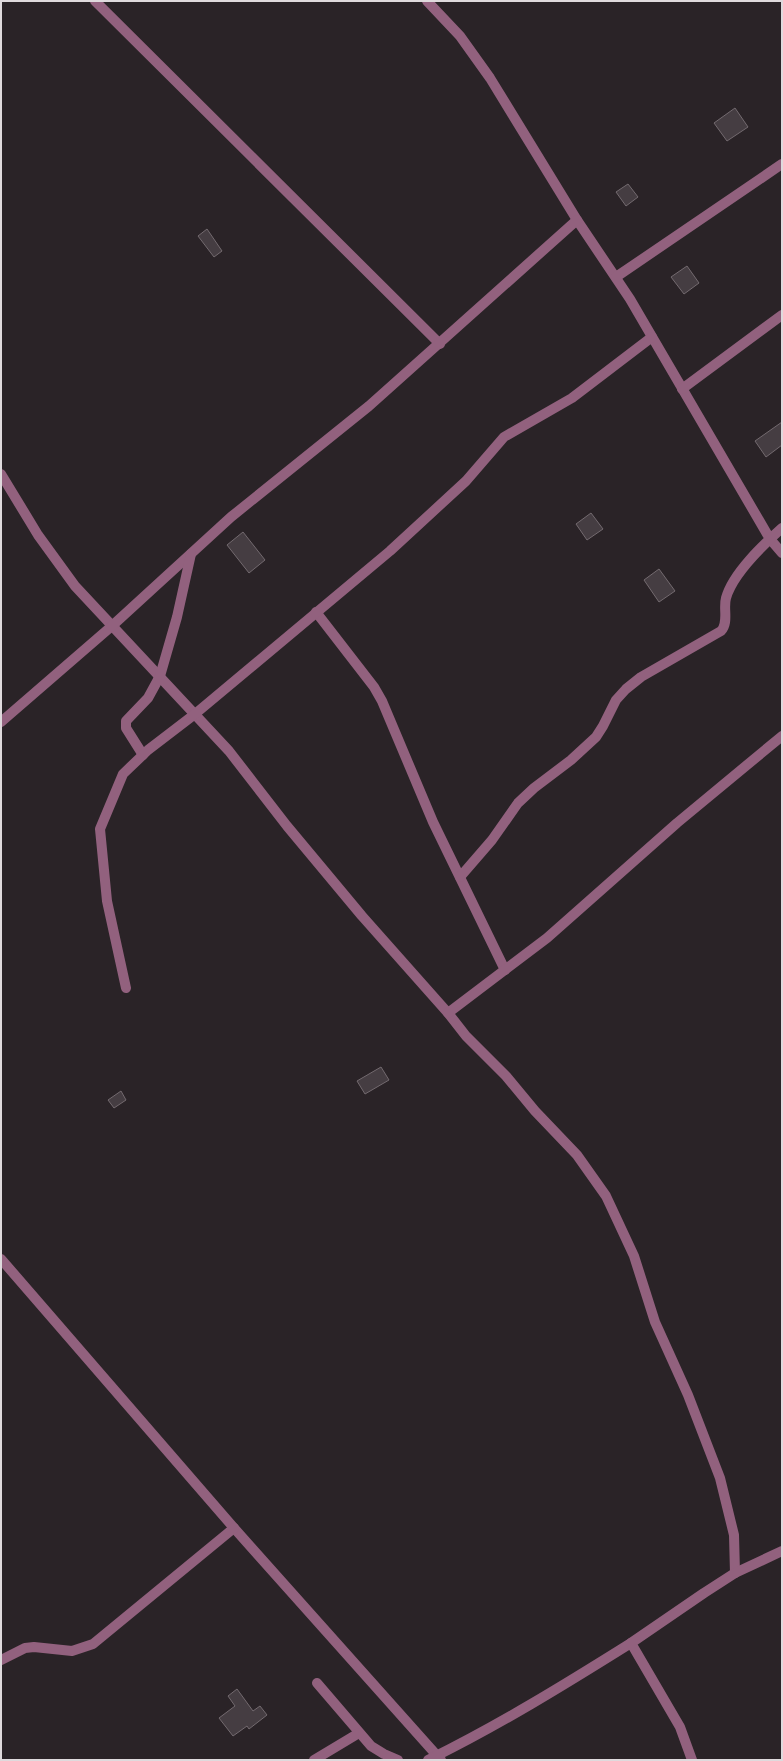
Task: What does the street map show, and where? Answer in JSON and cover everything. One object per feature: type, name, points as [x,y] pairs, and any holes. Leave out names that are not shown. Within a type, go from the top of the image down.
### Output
[{"type":"street","points":[[95,1],[440,344]]},
{"type":"street","points":[[427,1],[460,36],[490,78],[652,337],[770,539],[782,553]]},
{"type":"street","points":[[616,278],[782,164]]},
{"type":"street","points":[[1,722],[112,625],[231,517],[337,434],[578,220]]},
{"type":"street","points":[[682,389],[782,315]]},
{"type":"street","points":[[126,988],[107,901],[100,829],[123,774],[143,755],[195,714],[390,551],[466,481],[504,437],[577,394],[652,337]]},
{"type":"street","points":[[1,474],[38,535],[75,586],[229,751],[287,826],[362,916],[448,1013],[466,1036],[506,1076],[577,1155],[606,1196],[634,1256],[655,1322],[688,1395],[720,1478],[734,1536],[735,1573]]},
{"type":"street","points":[[460,877],[492,840],[518,803],[534,788],[571,760],[596,737],[616,700],[626,689],[641,677],[721,631],[725,623],[724,607],[726,597],[732,585],[742,570],[782,528]]},
{"type":"street","points":[[143,755],[126,728],[126,721],[148,698],[160,676],[177,617],[191,554]]},
{"type":"street","points":[[316,612],[374,688],[382,701],[433,822],[505,970]]},
{"type":"street","points":[[448,1013],[547,938],[677,822],[782,736]]},
{"type":"street","points":[[1,1258],[234,1528],[440,1758]]},
{"type":"street","points":[[1,1660],[25,1648],[34,1647],[72,1651],[93,1644],[234,1528]]},
{"type":"street","points":[[428,1760],[440,1758],[527,1707],[631,1643],[735,1573],[782,1551]]},
{"type":"street","points":[[631,1643],[680,1727],[692,1760]]},
{"type":"street","points":[[317,1683],[371,1746],[398,1760]]},
{"type":"street","points":[[314,1760],[360,1733]]},
{"type":"building","points":[[735,108],[748,127],[727,141],[714,123]]},
{"type":"building","points":[[628,184],[638,197],[626,206],[616,192]]},
{"type":"building","points":[[207,229],[222,251],[214,257],[198,236]]},
{"type":"building","points":[[687,266],[699,283],[684,294],[671,277]]},
{"type":"building","points":[[782,422],[782,445],[766,457],[755,441]]},
{"type":"building","points":[[591,513],[603,529],[587,540],[576,524]]},
{"type":"building","points":[[243,532],[265,560],[249,573],[227,545]]},
{"type":"building","points":[[659,569],[675,591],[659,602],[644,580]]},
{"type":"building","points":[[381,1067],[389,1080],[365,1094],[357,1081]]},
{"type":"building","points":[[121,1091],[126,1100],[114,1108],[108,1100]]},
{"type":"building","points":[[237,1689],[253,1711],[260,1706],[267,1715],[249,1729],[247,1726],[233,1736],[219,1718],[235,1706],[228,1696]]}]
